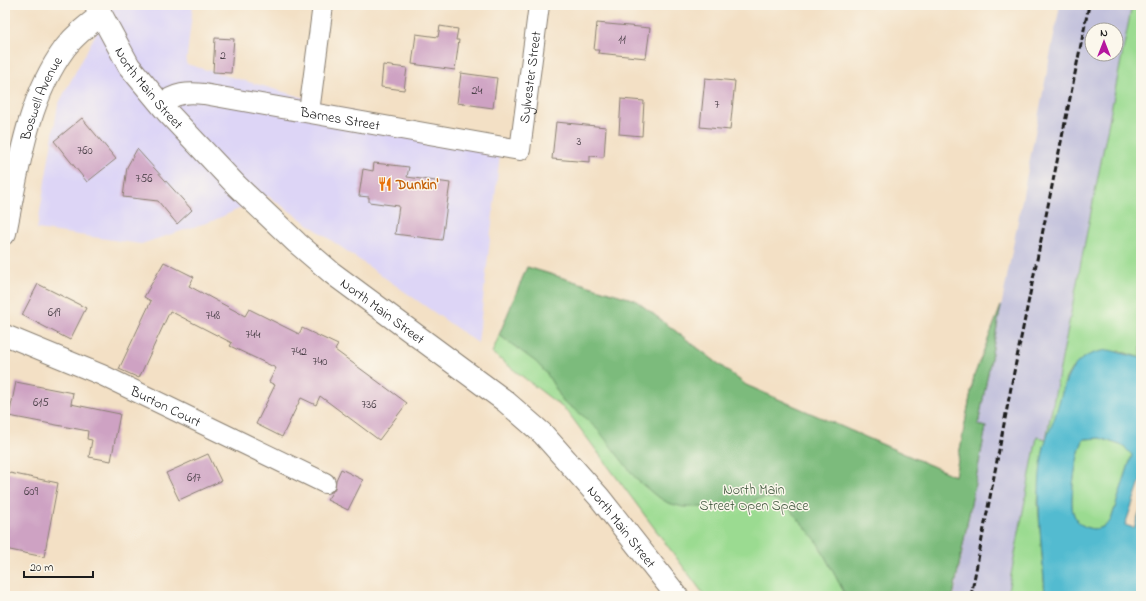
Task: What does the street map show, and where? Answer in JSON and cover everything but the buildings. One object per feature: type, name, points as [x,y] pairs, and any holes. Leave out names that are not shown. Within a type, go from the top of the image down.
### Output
[{"type":"main road","name":"North Main Street","points":[[98,10],[130,66],[162,104],[237,186],[297,243],[363,297],[505,401],[543,434],[599,497],[677,596]]},
{"type":"main road","name":"Boswell Avenue","points":[[5,234],[24,140],[44,85],[65,47],[98,10]]},
{"type":"street","points":[[309,112],[322,5]]},
{"type":"street","name":"Sylvester Street","points":[[520,150],[538,5]]},
{"type":"street","name":"Barnes Street","points":[[162,104],[170,97],[194,93],[520,150]]},
{"type":"street","name":"Burton Court","points":[[5,335],[102,375],[325,483]]},
{"type":"shaded area","points":[[111,5],[193,5],[186,64],[500,154],[478,343],[268,196],[212,221],[141,244],[37,229],[58,105]]},
{"type":"shaded area","points":[[1060,5],[1132,5],[1124,45],[1124,22],[1084,22],[1084,62],[1121,62],[1046,439],[1037,438],[1007,596],[954,596],[986,428],[978,426]]},
{"type":"green space","points":[[1132,5],[1141,5],[1141,133],[1139,152],[1141,166],[1141,358],[1120,351],[1072,368],[1066,378],[1053,427],[1044,446],[1038,503],[1045,596],[1007,596],[1037,437],[1046,439],[1121,62],[1124,62],[1124,45]]},
{"type":"green space","name":"North Main Street Open Space","points":[[527,267],[635,300],[746,385],[955,476],[974,376],[1001,306],[978,425],[986,427],[953,596],[705,596],[567,411],[492,353]]},
{"type":"green space","name":"North Main Street Open Space","points":[[527,267],[635,300],[746,385],[955,476],[974,376],[1001,306],[978,425],[986,427],[953,596],[846,596],[816,540],[786,505],[772,498],[757,499],[744,507],[683,507],[668,503],[655,495],[637,480],[599,431],[582,415],[563,401],[547,374],[536,362],[499,335]]},
{"type":"green space","points":[[1100,438],[1123,446],[1132,455],[1111,520],[1101,528],[1095,529],[1084,526],[1076,518],[1073,512],[1072,497],[1076,463],[1081,445],[1084,439]]},
{"type":"water","points":[[1109,350],[1141,358],[1141,479],[1125,525],[1134,528],[1141,509],[1141,585],[1137,596],[1045,596],[1039,503],[1039,485],[1044,447],[1071,371],[1077,363],[1085,357]],"holes":[[[1100,438],[1123,446],[1132,455],[1111,520],[1101,528],[1095,529],[1084,526],[1076,518],[1072,506],[1076,463],[1081,445],[1084,439]]]},
{"type":"railway","points":[[971,596],[1014,372],[1089,5]]},
{"type":"place","name":"Dunkin'","points":[[385,184]]}]
